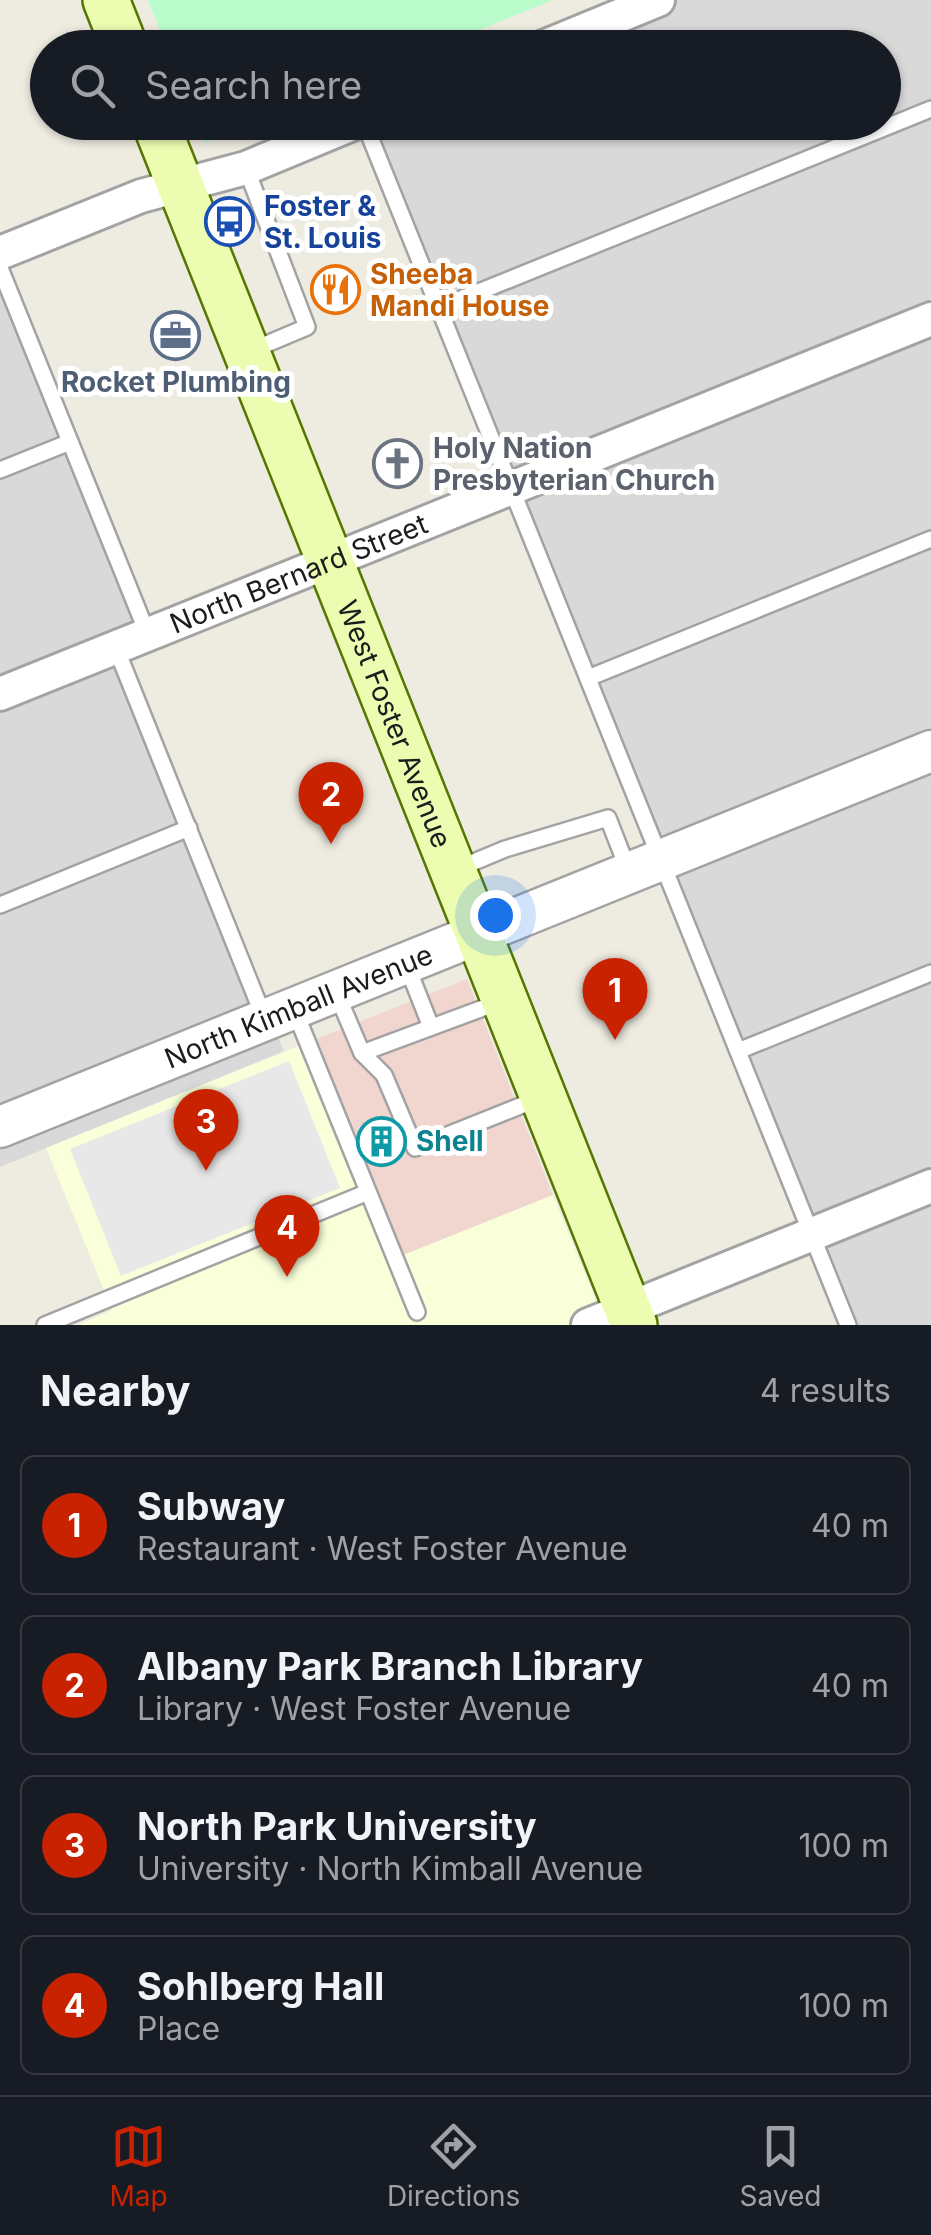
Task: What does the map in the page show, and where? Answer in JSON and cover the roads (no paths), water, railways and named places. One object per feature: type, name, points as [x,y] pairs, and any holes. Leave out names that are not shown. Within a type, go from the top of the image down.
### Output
[{"type":"main road","points":[[106,0],[118,30]]},
{"type":"main road","name":"West Foster Avenue","points":[[162,140],[544,1097],[617,1320]]},
{"type":"street","points":[[586,30],[658,0]]},
{"type":"street","points":[[0,253],[141,196],[246,168],[316,140]]},
{"type":"street","name":"North Bernard Street","points":[[0,694],[931,319]]},
{"type":"street","name":"North Kimball Avenue","points":[[0,1127],[931,751]]},
{"type":"street","points":[[617,1320],[931,1186]]},
{"type":"lane","points":[[901,122],[931,110]]},
{"type":"lane","points":[[369,140],[588,678],[646,867],[738,1052],[848,1325]]},
{"type":"lane","points":[[439,308],[856,140]]},
{"type":"lane","points":[[246,168],[307,327],[247,353]]},
{"type":"lane","points":[[0,268],[148,635]]},
{"type":"lane","points":[[0,470],[70,442]]},
{"type":"lane","points":[[588,678],[931,539]]},
{"type":"lane","points":[[116,648],[189,828],[368,1192],[417,1312]]},
{"type":"lane","points":[[454,870],[505,849],[608,818],[646,867]]},
{"type":"lane","points":[[0,905],[189,828]]},
{"type":"lane","points":[[406,964],[431,1028]]},
{"type":"lane","points":[[738,1052],[931,973]]},
{"type":"lane","points":[[336,992],[362,1053],[384,1075],[415,1148],[544,1097]]},
{"type":"lane","points":[[362,1053],[505,999]]},
{"type":"lane","points":[[45,1325],[368,1192]]},
{"type":"place","name":"Foster & St. Louis","points":[[229,222]]},
{"type":"place","name":"Sheeba Mandi House","points":[[335,290]]},
{"type":"place","name":"Rocket Plumbing","points":[[176,335]]},
{"type":"place","name":"Holy Nation Presbyterian Church","points":[[398,464]]},
{"type":"place","name":"Albany Park Branch Library","points":[[331,844]]},
{"type":"place","name":"Subway","points":[[615,1040]]},
{"type":"place","name":"Shell","points":[[381,1141]]},
{"type":"place","name":"North Park University","points":[[206,1171]]},
{"type":"place","name":"Sohlberg Hall","points":[[287,1277]]}]
